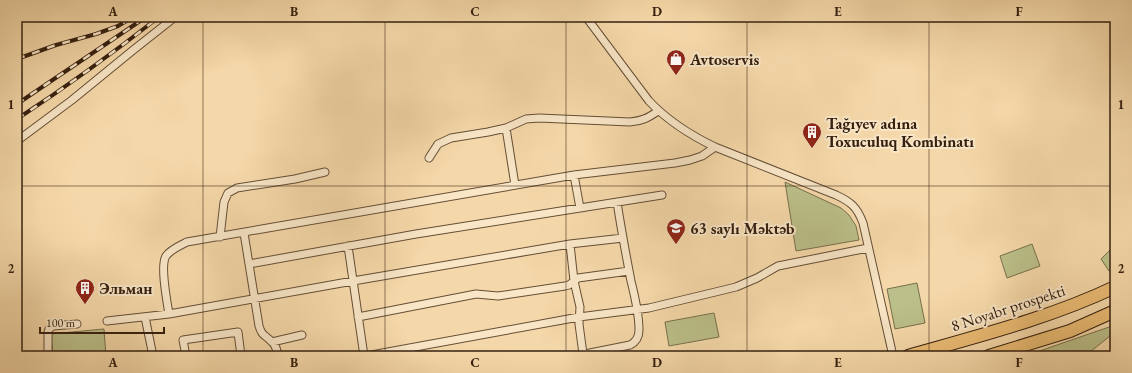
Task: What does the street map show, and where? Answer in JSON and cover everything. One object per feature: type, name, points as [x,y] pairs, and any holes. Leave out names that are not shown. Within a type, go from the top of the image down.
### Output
[{"type":"highway","name":"8 Noyabr prospekti","points":[[908,356],[1016,325],[1059,310],[1115,287]]},
{"type":"highway","points":[[989,356],[1070,331],[1115,311]]},
{"type":"street","points":[[17,141],[72,100],[175,17]]},
{"type":"street","points":[[586,17],[639,90],[658,111],[680,128],[715,147],[836,195],[854,205],[860,214],[893,356]]},
{"type":"street","points":[[429,158],[438,144],[442,141],[506,128],[526,119],[539,118],[630,122],[646,119],[658,111]]},
{"type":"street","points":[[506,128],[515,186]]},
{"type":"street","points":[[169,314],[164,271],[165,257],[182,244],[574,175],[683,162],[702,156],[715,147]]},
{"type":"street","points":[[220,237],[224,202],[228,193],[237,188],[295,179],[325,172]]},
{"type":"street","points":[[574,175],[580,208]]},
{"type":"street","points":[[249,264],[416,234],[662,195]]},
{"type":"street","points":[[575,356],[630,345],[635,343],[639,331],[637,309],[623,238],[618,202]]},
{"type":"street","points":[[244,233],[258,326],[261,333],[276,347],[278,356]]},
{"type":"street","points":[[108,321],[169,314],[353,280],[570,244],[623,238]]},
{"type":"street","points":[[570,244],[574,280],[580,307],[579,324],[583,354]]},
{"type":"street","points":[[348,246],[365,356],[579,317],[649,308],[736,287],[778,266],[868,248]]},
{"type":"street","points":[[358,317],[476,294],[498,296],[565,286],[569,285],[578,278],[630,271]]},
{"type":"street","points":[[145,317],[153,356]]},
{"type":"street","points":[[48,356],[49,329],[53,326],[78,324]]},
{"type":"street","points":[[186,356],[183,340],[238,332],[241,356]]},
{"type":"street","points":[[272,342],[302,335]]},
{"type":"green space","points":[[785,182],[841,208],[849,215],[856,226],[859,240],[796,251]]},
{"type":"green space","points":[[1032,244],[1040,266],[1007,278],[1000,256]]},
{"type":"green space","points":[[1115,245],[1115,267],[1109,271],[1101,259]]},
{"type":"green space","points":[[917,283],[925,323],[895,329],[887,289]]},
{"type":"green space","points":[[714,313],[719,337],[669,346],[665,322]]},
{"type":"green space","points":[[1115,325],[1115,332],[1085,356],[1025,356]]},
{"type":"green space","points":[[104,329],[106,356],[53,356],[51,334]]},
{"type":"tunnel","points":[[169,356],[185,354]]},
{"type":"railway","points":[[17,59],[56,45],[96,34],[118,26],[133,17]]},
{"type":"railway","points":[[17,104],[146,17]]},
{"type":"railway","points":[[17,119],[89,70],[159,17]]},
{"type":"place","name":"Avtoservis","points":[[676,76]]},
{"type":"place","name":"Tağıyev adına Toxuculuq Kombinatı","points":[[812,149]]},
{"type":"place","name":"63 saylı Məktəb","points":[[676,245]]},
{"type":"place","name":"Эльман","points":[[85,305]]}]
